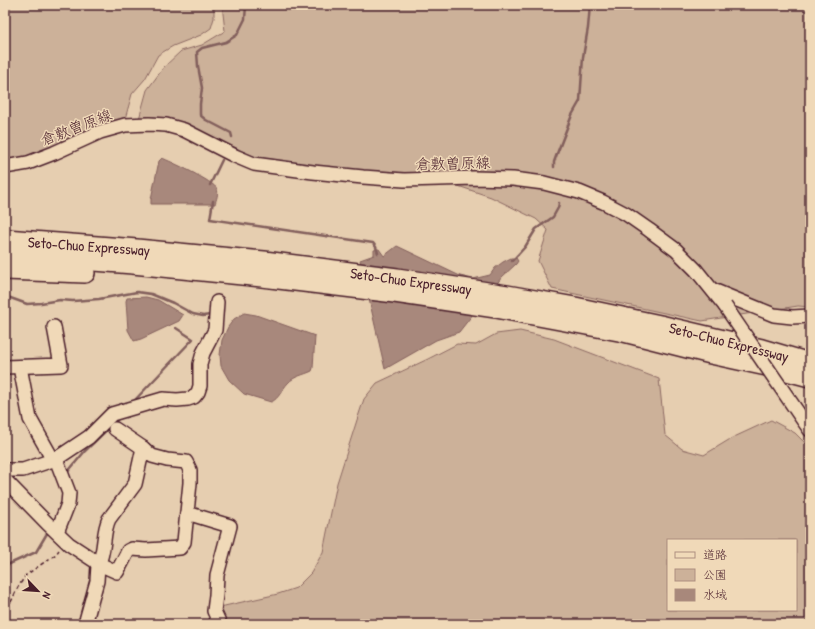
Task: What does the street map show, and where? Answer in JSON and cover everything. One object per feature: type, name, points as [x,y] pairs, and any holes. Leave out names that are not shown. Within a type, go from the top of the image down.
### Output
[{"type":"highway","name":"Seto-Chuo Expressway","points":[[5,240],[137,249],[264,261],[395,293],[574,307],[660,325],[810,363]]},
{"type":"highway","name":"Seto-Chuo Expressway","points":[[5,254],[134,264],[262,277],[331,277]]},
{"type":"highway","points":[[5,270],[262,277]]},
{"type":"highway","name":"Seto-Chuo Expressway","points":[[501,302],[810,377]]},
{"type":"street","name":"倉敷曽原線","points":[[5,167],[28,163],[100,132],[125,125],[149,124],[166,125],[184,130],[254,164],[313,172],[404,180],[474,178],[513,179],[544,183],[579,192],[626,214],[676,250],[696,270],[725,306],[806,425]]},
{"type":"street","points":[[712,290],[774,315],[792,317],[810,316]]},
{"type":"street","points":[[5,470],[23,470],[55,459],[89,437],[112,414],[163,399],[177,400],[194,397],[200,386],[200,364],[203,353],[215,330],[217,302]]},
{"type":"street","points":[[5,367],[61,365],[54,327]]},
{"type":"street","points":[[20,367],[30,419],[55,459],[68,492],[68,504],[56,531]]},
{"type":"street","points":[[5,480],[56,531],[98,564],[117,572],[128,551],[180,548],[184,542],[190,470],[186,462],[167,460],[152,456],[143,448],[115,430]]},
{"type":"street","points":[[85,624],[98,581],[98,564],[101,559],[104,544],[106,524],[135,484],[143,448]]},
{"type":"street","points":[[187,513],[230,526],[217,574],[214,611],[220,624]]},
{"type":"path","points":[[5,615],[18,587],[26,575],[56,554],[56,531]]},
{"type":"green space","points":[[5,5],[214,5],[214,18],[211,28],[201,35],[173,46],[158,55],[145,79],[132,94],[125,119],[45,153],[5,161]]},
{"type":"green space","points":[[222,5],[810,5],[810,307],[798,306],[702,321],[552,289],[538,261],[548,230],[536,219],[491,197],[422,174],[342,169],[255,157],[185,124],[170,119],[154,117],[139,119],[147,90],[164,67],[181,51],[202,45],[225,31]]},
{"type":"green space","points":[[520,331],[554,339],[659,379],[665,435],[682,449],[704,455],[732,438],[771,420],[795,433],[810,448],[810,624],[226,624],[220,607],[278,594],[296,588],[311,573],[323,552],[337,483],[364,399],[377,383],[457,344],[476,345],[496,334]]},
{"type":"water","points":[[162,158],[192,172],[214,186],[218,192],[215,204],[151,204],[159,161]]},
{"type":"water","points":[[397,246],[460,276],[473,279],[490,275],[495,268],[511,258],[516,258],[518,261],[502,277],[459,332],[436,340],[385,369],[360,260],[374,255],[374,250],[379,249],[384,256]]},
{"type":"water","points":[[146,297],[158,300],[183,315],[179,321],[134,341],[128,330],[126,301],[127,298]]},
{"type":"water","points":[[244,313],[256,315],[315,336],[312,371],[290,381],[276,399],[271,402],[244,394],[229,380],[221,366],[220,355],[222,340],[228,327],[234,319]]},
{"type":"waterway","points":[[232,137],[231,133],[206,120],[200,115],[202,88],[197,52],[202,48],[226,42],[237,35],[245,19],[246,5]]},
{"type":"waterway","points":[[554,167],[554,162],[572,115],[580,101],[583,57],[590,5]]},
{"type":"waterway","points":[[210,185],[222,160]]},
{"type":"waterway","points":[[213,201],[210,219],[373,243],[378,253]]},
{"type":"waterway","points":[[512,261],[525,247],[536,229],[553,217],[559,203]]},
{"type":"waterway","points":[[5,296],[27,304],[60,300],[73,301],[99,299],[137,292],[151,294],[173,303],[193,314],[203,316],[210,315]]},
{"type":"waterway","points":[[133,402],[193,339],[176,328]]},
{"type":"waterway","points":[[66,474],[85,451],[119,418]]},
{"type":"waterway","points":[[5,566],[36,552],[49,530]]}]
